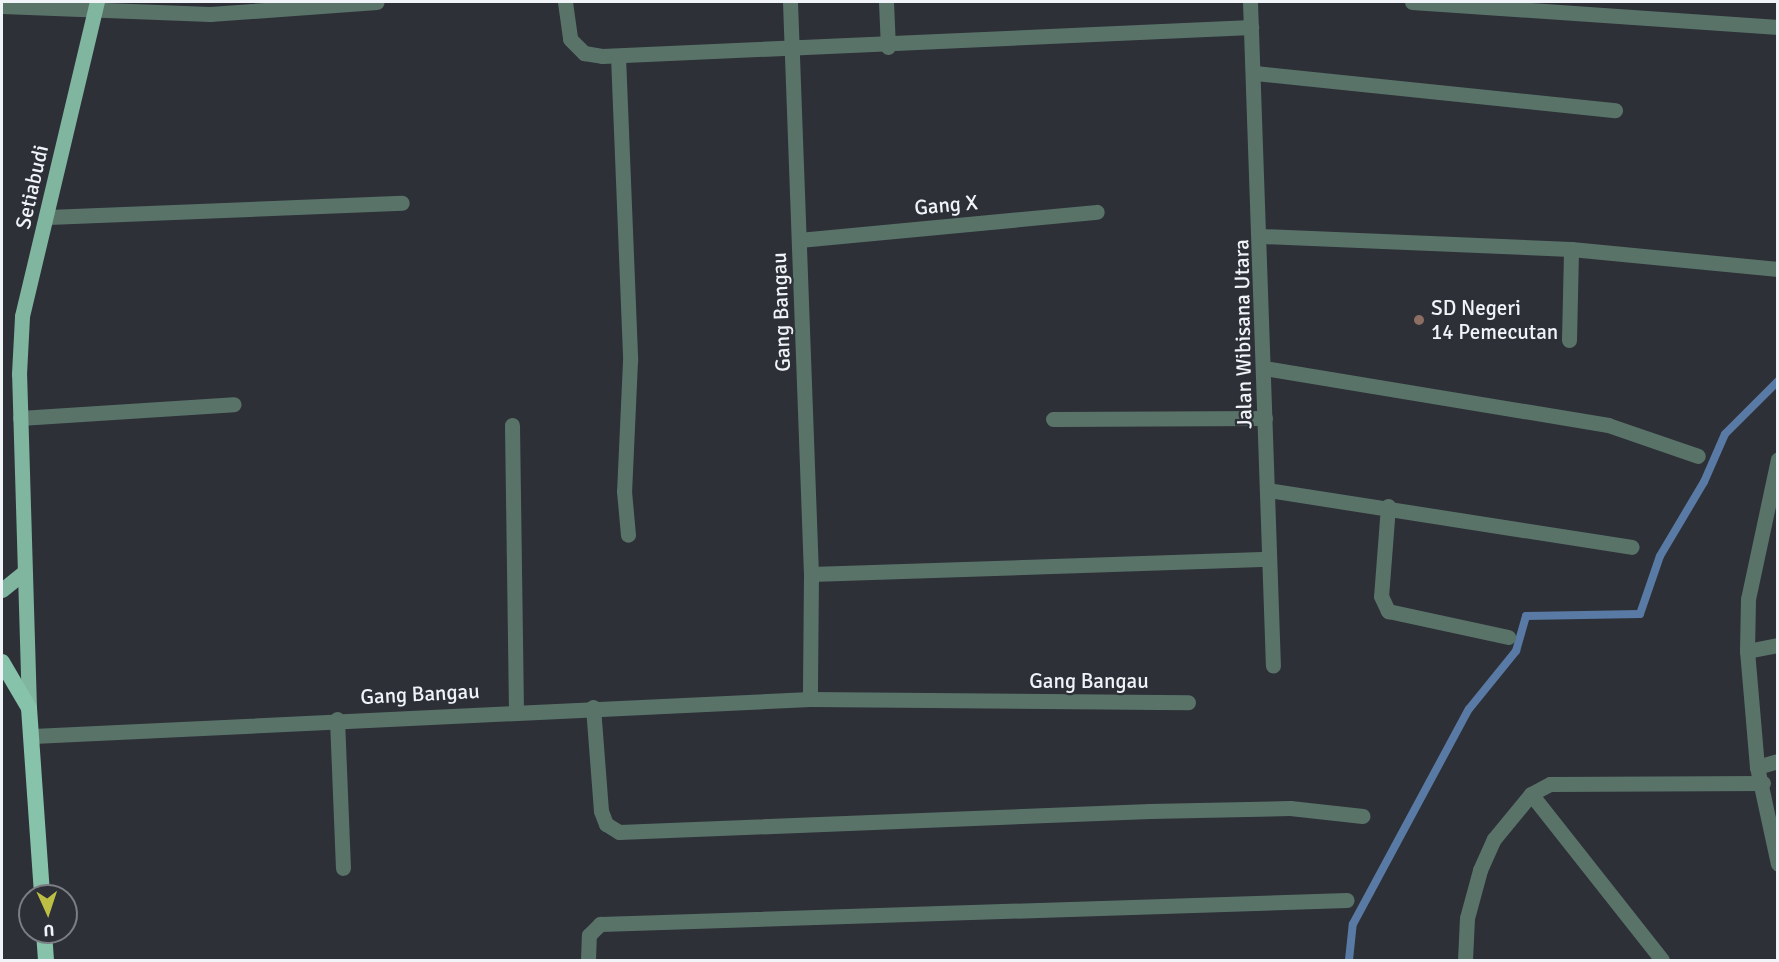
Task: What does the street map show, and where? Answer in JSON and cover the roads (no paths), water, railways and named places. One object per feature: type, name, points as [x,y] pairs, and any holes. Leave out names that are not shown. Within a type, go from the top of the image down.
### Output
[{"type":"highway","points":[[2,662],[29,708],[33,736],[41,884]]},
{"type":"highway","points":[[45,944],[46,960]]},
{"type":"main road","name":"Setiabudi","points":[[29,708],[20,418],[22,315],[48,217],[96,7]]},
{"type":"main road","points":[[2,590],[24,572]]},
{"type":"street","points":[[2,6],[96,7],[210,14],[377,2]]},
{"type":"street","points":[[565,2],[568,33],[577,47],[584,53],[618,56],[792,48],[888,47],[1251,27]]},
{"type":"street","name":"Gang Bangau","points":[[790,2],[811,573],[810,699]]},
{"type":"street","points":[[886,2],[888,47]]},
{"type":"street","name":"Jalan Wibisana Utara","points":[[1250,2],[1261,236],[1273,666]]},
{"type":"street","points":[[1412,2],[1778,27]]},
{"type":"street","points":[[618,56],[630,361],[624,491],[628,536]]},
{"type":"street","points":[[1255,73],[1615,110]]},
{"type":"street","points":[[48,217],[402,203]]},
{"type":"street","name":"Gang X","points":[[799,240],[1097,212]]},
{"type":"street","points":[[1261,236],[1571,249],[1778,269]]},
{"type":"street","points":[[1569,340],[1571,249]]},
{"type":"street","points":[[1264,368],[1608,425],[1698,456]]},
{"type":"street","points":[[20,418],[234,404]]},
{"type":"street","points":[[1053,419],[1265,418]]},
{"type":"street","points":[[512,425],[516,710]]},
{"type":"street","points":[[1778,459],[1748,599],[1747,651],[1757,766],[1763,783],[1778,864]]},
{"type":"street","points":[[1268,489],[1388,506],[1632,547]]},
{"type":"street","points":[[1388,506],[1381,596],[1388,611],[1508,637]]},
{"type":"street","points":[[811,573],[1269,560]]},
{"type":"street","points":[[1747,651],[1778,645]]},
{"type":"street","name":"Gang Bangau","points":[[33,736],[516,710],[810,699],[1188,702]]},
{"type":"street","points":[[593,707],[601,811],[606,824],[619,832],[1150,811],[1290,808],[1363,816]]},
{"type":"street","points":[[337,719],[343,868]]},
{"type":"street","points":[[1757,766],[1778,761]]},
{"type":"street","points":[[1465,960],[1467,918],[1480,870],[1494,839],[1531,794],[1550,784],[1763,783]]},
{"type":"street","points":[[1531,794],[1662,960]]},
{"type":"street","points":[[588,960],[589,934],[600,924],[1347,900]]},
{"type":"waterway","points":[[1349,960],[1353,924],[1469,709],[1516,651],[1526,616],[1640,614],[1660,556],[1704,482],[1725,434],[1778,381]]},
{"type":"place","name":"SD Negeri 14 Pemecutan","points":[[1419,320]]}]
